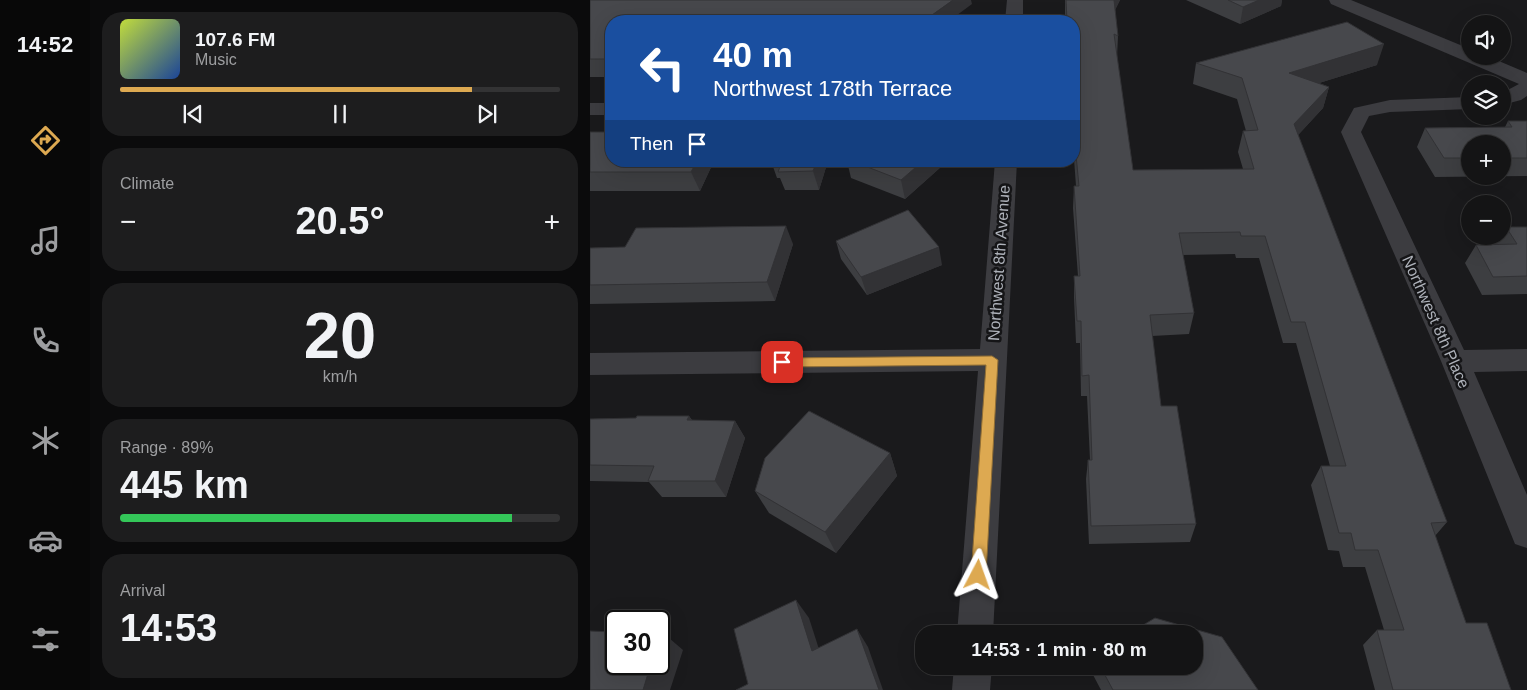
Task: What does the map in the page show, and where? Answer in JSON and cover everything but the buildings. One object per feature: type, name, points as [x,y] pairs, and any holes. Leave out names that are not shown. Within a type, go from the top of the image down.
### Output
[{"type":"street","points":[[1014,15],[1015,0]]},
{"type":"street","points":[[1337,0],[1461,52]]},
{"type":"street","points":[[1491,65],[1527,80]]},
{"type":"street","points":[[1511,96],[1527,87]]},
{"type":"street","name":"Northwest 8th Place","points":[[1461,103],[1390,106],[1361,112],[1351,132],[1455,361],[1527,533]]},
{"type":"street","points":[[590,109],[605,109]]},
{"type":"street","name":"Northwest 8th Avenue","points":[[976,625],[1006,167]]},
{"type":"street","points":[[590,364],[992,360]]},
{"type":"street","points":[[1455,361],[1527,360]]},
{"type":"street","points":[[971,690],[972,675]]},
{"type":"route","points":[[782,362],[992,360],[978,575]]}]
